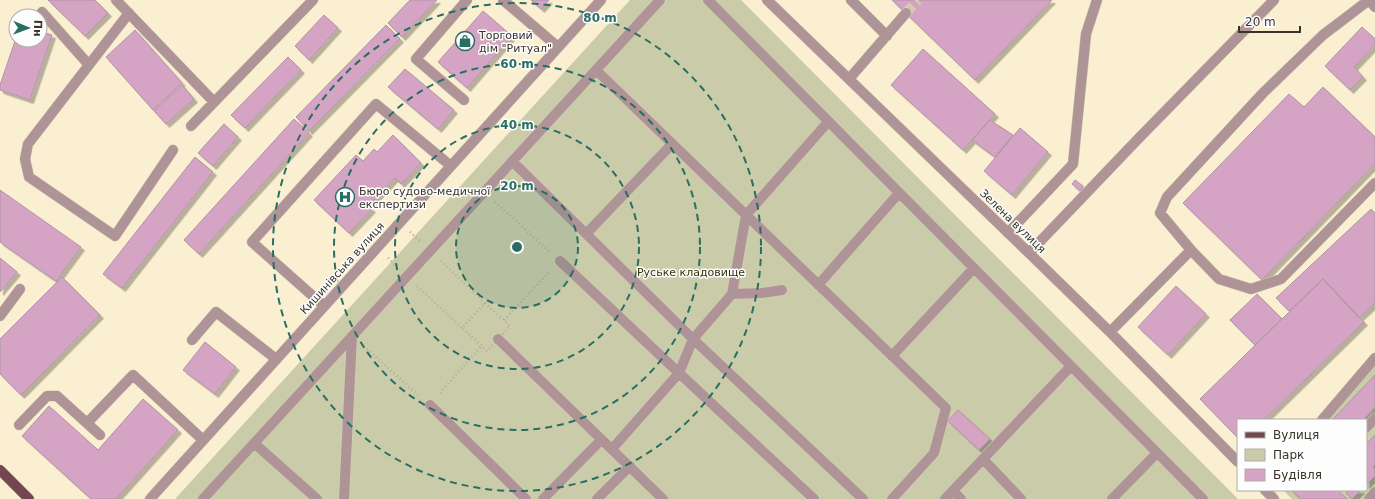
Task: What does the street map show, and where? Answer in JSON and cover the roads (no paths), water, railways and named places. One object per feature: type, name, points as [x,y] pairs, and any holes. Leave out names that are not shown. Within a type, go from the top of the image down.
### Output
[{"type":"main road","points":[[0,470],[29,499]]},
{"type":"street","points":[[116,0],[214,102]]},
{"type":"street","points":[[191,126],[313,0]]},
{"type":"street","points":[[464,100],[416,60],[467,0]]},
{"type":"street","points":[[503,0],[558,48]]},
{"type":"street","name":"Кишинівська вулиця","points":[[150,499],[601,0]]},
{"type":"street","points":[[203,499],[660,0]]},
{"type":"street","points":[[708,0],[1203,499]]},
{"type":"street","name":"Зелена вулиця","points":[[767,0],[1110,332],[1237,461]]},
{"type":"street","points":[[851,0],[887,36]]},
{"type":"street","points":[[1008,233],[1073,164],[1086,34],[1097,0]]},
{"type":"street","points":[[1029,253],[1274,0]]},
{"type":"street","points":[[1375,7],[1369,0],[1323,35],[1263,93],[1167,197],[1160,213],[1191,250],[1219,279],[1251,289],[1281,279],[1375,183]]},
{"type":"street","points":[[129,13],[28,144],[25,159],[29,177],[115,236],[174,150]]},
{"type":"street","points":[[849,79],[906,14]]},
{"type":"street","points":[[48,19],[89,65]]},
{"type":"street","points":[[596,70],[946,408],[934,452],[892,499]]},
{"type":"street","points":[[324,306],[252,242],[366,115],[376,104],[451,166]]},
{"type":"street","points":[[612,448],[678,373],[693,339],[732,294],[746,215],[828,122]]},
{"type":"street","points":[[586,234],[672,144]]},
{"type":"street","points":[[512,161],[693,339],[863,499]]},
{"type":"street","points":[[818,284],[899,193]]},
{"type":"street","points":[[1110,332],[1191,250]]},
{"type":"street","points":[[560,261],[814,499]]},
{"type":"street","points":[[892,356],[974,268]]},
{"type":"street","points":[[0,316],[20,289]]},
{"type":"street","points":[[732,294],[762,293],[782,290]]},
{"type":"street","points":[[192,340],[216,312],[276,359]]},
{"type":"street","points":[[344,499],[352,336]]},
{"type":"street","points":[[498,339],[663,499]]},
{"type":"street","points":[[1323,419],[1375,358]]},
{"type":"street","points":[[946,499],[1071,366]]},
{"type":"street","points":[[87,423],[133,375],[203,440]]},
{"type":"street","points":[[19,425],[47,396],[57,396],[100,435]]},
{"type":"street","points":[[430,405],[526,499]]},
{"type":"street","points":[[1367,427],[1375,418]]},
{"type":"street","points":[[543,499],[601,440]]},
{"type":"street","points":[[254,443],[317,499]]},
{"type":"street","points":[[1113,499],[1157,453]]},
{"type":"street","points":[[983,459],[1021,499]]},
{"type":"street","points":[[597,499],[630,466]]},
{"type":"street","points":[[953,491],[961,499]]},
{"type":"street","points":[[1266,491],[1274,499]]},
{"type":"street","points":[[1369,499],[1375,492]]},
{"type":"tunnel","points":[[906,13],[918,0]]},
{"type":"place","name":"Торговий дім \"Ритуал\"","points":[[465,41]]},
{"type":"place","name":"Бюро судово-медичної експертизи","points":[[345,197]]},
{"type":"park label","name":"Руське кладовище","points":[[691,272]]}]
